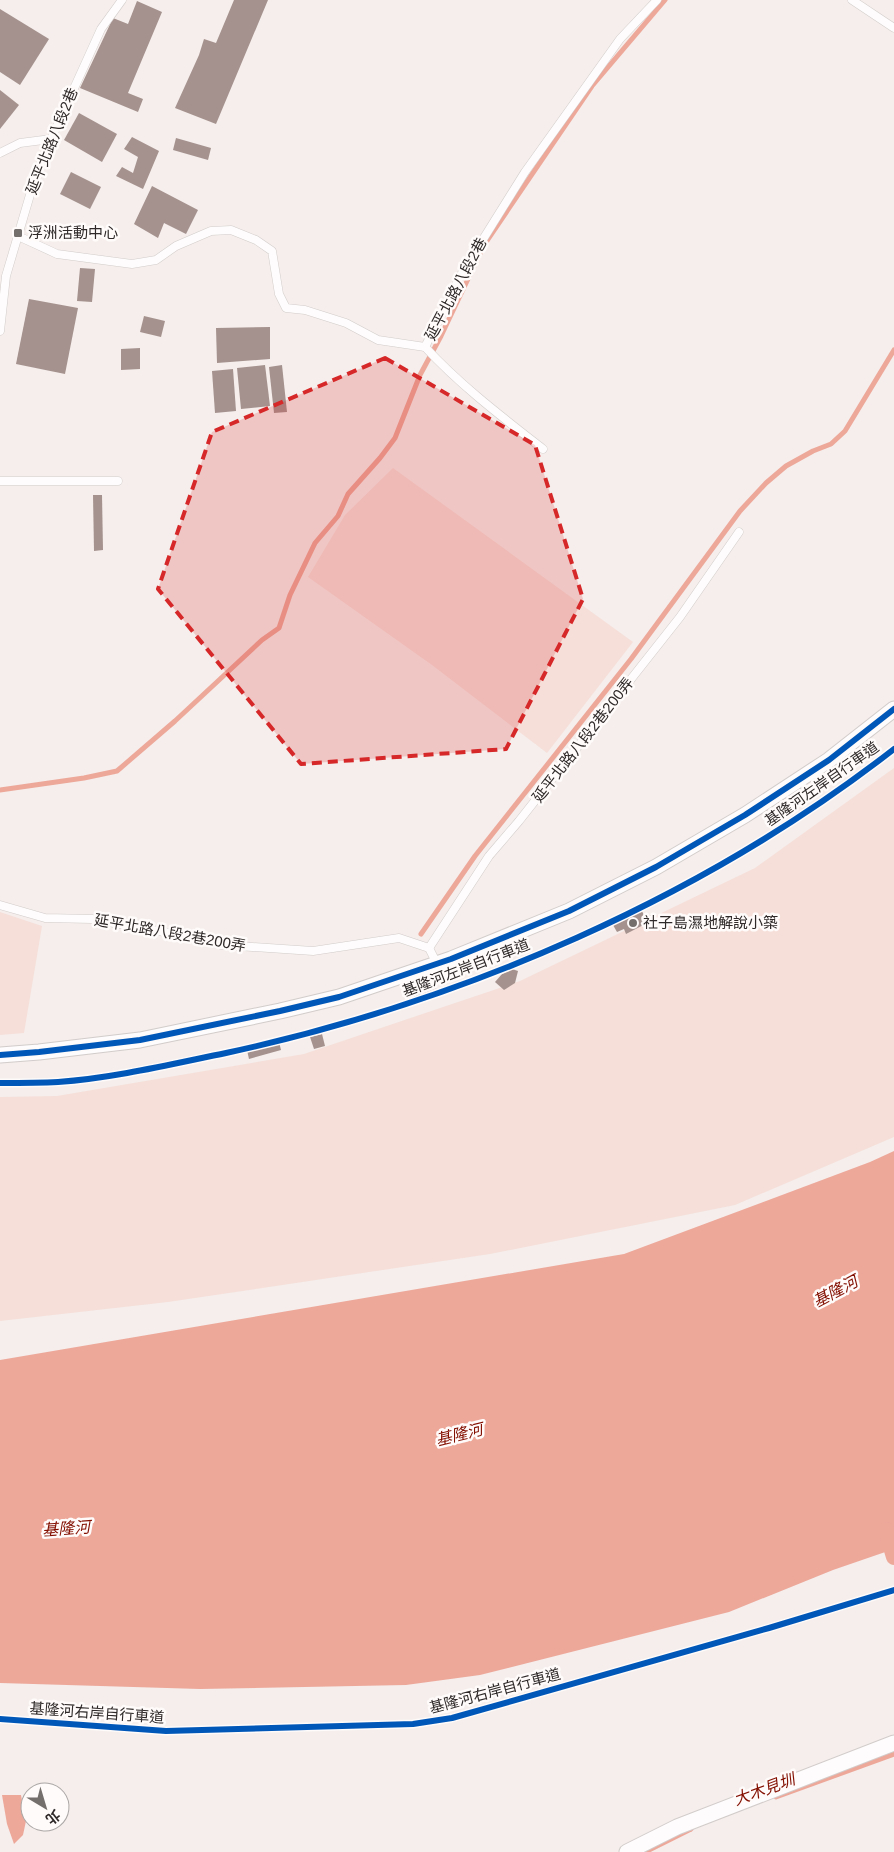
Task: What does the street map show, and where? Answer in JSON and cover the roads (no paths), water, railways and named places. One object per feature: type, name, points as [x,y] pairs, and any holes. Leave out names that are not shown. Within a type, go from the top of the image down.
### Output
[{"type":"street","points":[[0,1055],[140,1040],[280,1011],[339,997],[437,964],[569,911],[656,867],[745,815],[829,760],[894,709]]},
{"type":"street","points":[[627,1852],[677,1828],[894,1743]]},
{"type":"lane","name":"延平北路八段2巷","points":[[122,0],[101,29],[51,139],[35,178],[18,236],[57,254],[132,264],[156,260],[176,246],[210,231],[231,230],[256,240],[272,251],[279,294],[286,308],[305,310],[346,323],[378,340],[425,348],[462,273],[525,172],[620,39],[657,0]]},
{"type":"lane","points":[[852,0],[894,28]]},
{"type":"lane","points":[[0,153],[20,143],[51,139]]},
{"type":"lane","points":[[0,331],[6,276],[18,236]]},
{"type":"lane","points":[[425,348],[483,402],[543,449]]},
{"type":"lane","points":[[0,481],[118,481]]},
{"type":"lane","name":"延平北路八段2巷200弄","points":[[0,905],[45,918],[92,919],[232,946],[313,951],[399,938],[429,948],[489,856],[526,813],[680,617],[739,532]]},
{"type":"lane","points":[[429,948],[437,964]]},
{"type":"water","name":"基隆河","points":[[894,1151],[894,1549],[833,1570],[729,1612],[480,1675],[406,1685],[200,1689],[0,1683],[0,1360],[624,1254],[870,1162]]},
{"type":"water","points":[[2,1795],[20,1795],[20,1832],[24,1832],[14,1844],[7,1824]]},
{"type":"waterway","points":[[0,790],[84,778],[117,771],[175,721],[262,640],[279,628],[290,595],[315,543],[338,516],[348,494],[395,438],[420,375],[441,336],[484,245],[592,86],[665,0]]},
{"type":"waterway","points":[[421,934],[475,856],[631,659],[740,511],[766,483],[786,466],[813,451],[831,444],[845,431],[894,350]]},
{"type":"waterway","points":[[886,1530],[894,1557]]},
{"type":"waterway","name":"大木見圳","points":[[776,1797],[894,1754]]},
{"type":"waterway","name":"大木見圳","points":[[645,1852],[691,1829]]},
{"type":"place","name":"浮洲活動中心","points":[[18,233]]},
{"type":"place","name":"社子島濕地解說小築","points":[[633,923]]}]
